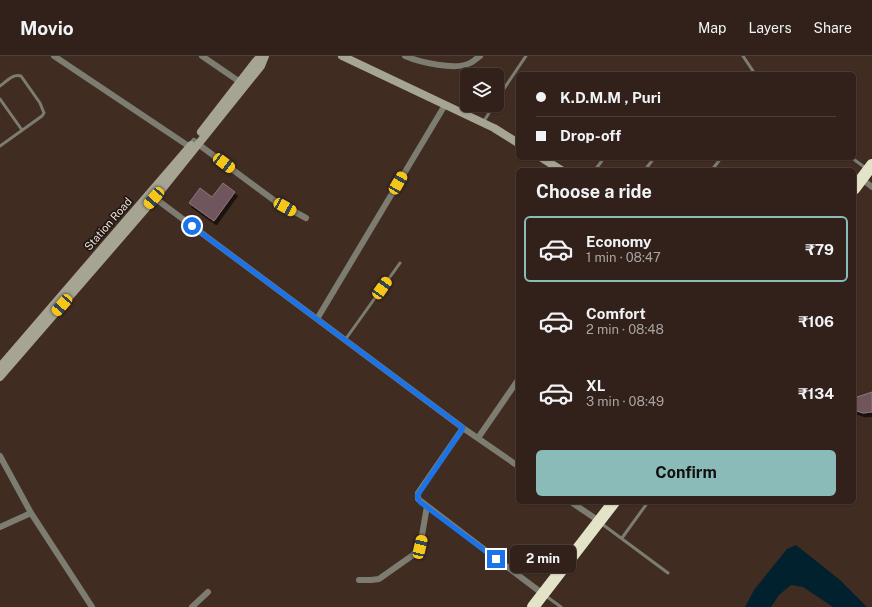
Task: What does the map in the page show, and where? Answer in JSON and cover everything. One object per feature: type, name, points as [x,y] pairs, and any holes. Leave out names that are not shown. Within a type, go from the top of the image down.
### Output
[{"type":"highway","points":[[533,607],[612,504]]},
{"type":"main road","name":"Station Road","points":[[0,367],[152,196],[261,56]]},
{"type":"main road","points":[[194,144],[261,66],[265,56]]},
{"type":"main road","points":[[342,56],[483,123],[516,142]]},
{"type":"main road","points":[[545,160],[558,168]]},
{"type":"main road","points":[[0,377],[152,196]]},
{"type":"street","points":[[54,56],[64,59],[194,144],[275,201],[306,218]]},
{"type":"street","points":[[202,56],[240,82]]},
{"type":"street","points":[[405,56],[443,66],[455,66],[469,64],[480,56]]},
{"type":"street","points":[[317,319],[445,105]]},
{"type":"street","points":[[864,176],[872,187]]},
{"type":"street","points":[[152,196],[463,428],[516,465]]},
{"type":"street","points":[[478,438],[516,383]]},
{"type":"street","points":[[463,428],[418,493],[418,499],[543,594]]},
{"type":"street","points":[[0,456],[31,513],[92,607]]},
{"type":"street","points":[[574,504],[599,521]]},
{"type":"street","points":[[359,580],[379,579],[413,555],[420,547],[427,506]]},
{"type":"street","points":[[0,527],[31,513]]},
{"type":"street","points":[[192,607],[208,592]]},
{"type":"lane","points":[[504,89],[526,56]]},
{"type":"lane","points":[[744,56],[754,72]]},
{"type":"lane","points":[[0,86],[14,76],[21,76],[43,108],[44,113],[42,116],[0,146]]},
{"type":"lane","points":[[0,99],[22,130]]},
{"type":"lane","points":[[483,123],[490,112]]},
{"type":"lane","points":[[853,160],[864,176]]},
{"type":"lane","points":[[345,340],[400,262]]},
{"type":"lane","points":[[622,538],[647,504]]},
{"type":"lane","points":[[599,521],[668,573]]},
{"type":"lane","points":[[543,594],[561,607]]},
{"type":"water","points":[[796,545],[840,580],[867,607],[833,607],[803,587],[791,585],[779,595],[771,607],[745,607],[754,590],[787,549]]},
{"type":"building","points":[[223,183],[235,192],[214,221],[189,203],[200,188],[212,197]]},
{"type":"building","points":[[872,392],[872,412],[863,413],[856,411],[856,397]]},
{"type":"route","points":[[192,226],[463,428],[417,496],[420,502],[496,559]]}]
